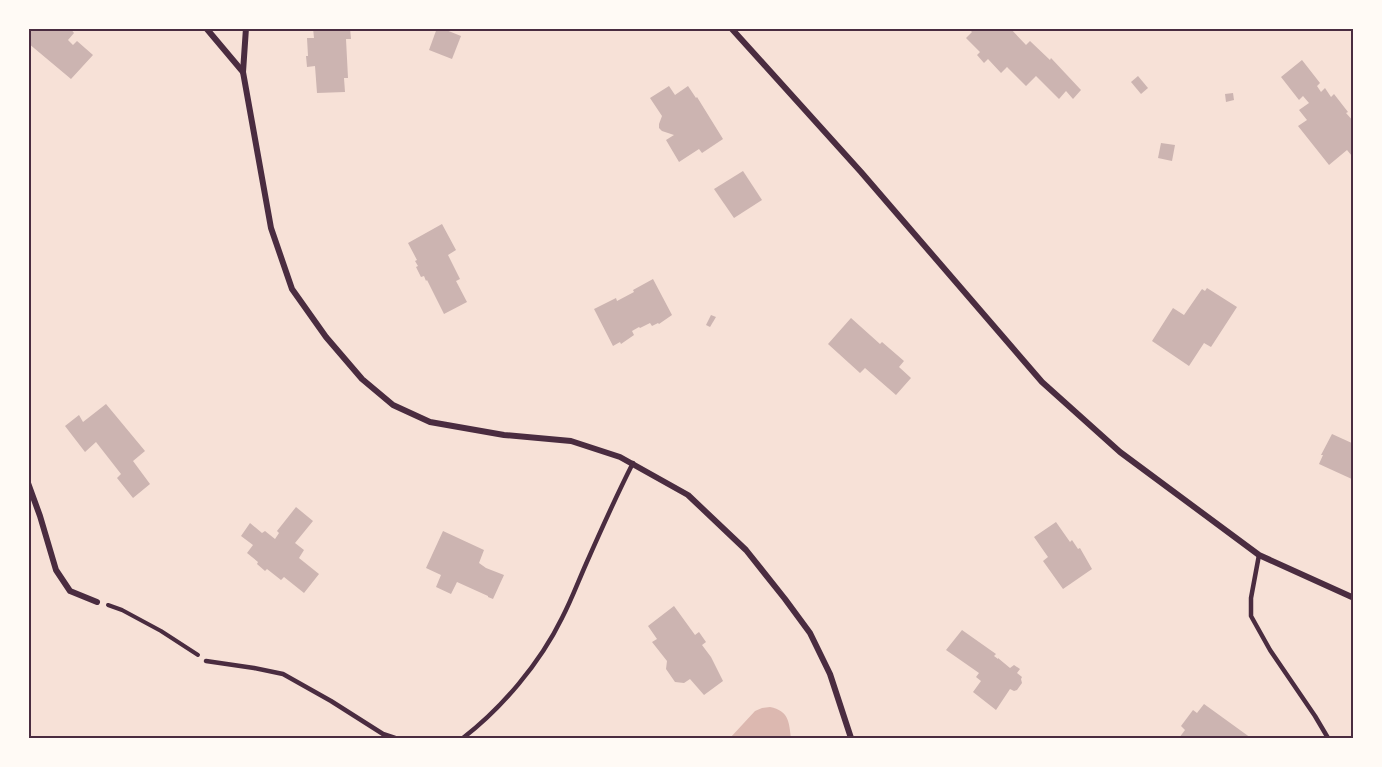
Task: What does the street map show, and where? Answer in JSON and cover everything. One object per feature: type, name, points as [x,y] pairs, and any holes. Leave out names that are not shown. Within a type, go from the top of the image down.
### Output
[{"type":"street","points":[[206,28],[243,72]]},
{"type":"street","points":[[246,28],[243,72],[271,228],[292,289],[326,337],[362,379],[393,405],[430,422],[504,435],[571,441],[620,457],[688,495],[746,550],[810,633],[830,675],[851,738]]},
{"type":"street","points":[[731,28],[861,172],[1042,382],[1120,452],[1259,555],[1353,598]]},
{"type":"street","points":[[28,483],[56,570],[70,591],[97,602]]},
{"type":"lane","points":[[463,738],[498,708],[545,647],[562,619],[633,464]]},
{"type":"lane","points":[[1259,555],[1251,598],[1251,616],[1270,650],[1328,738]]},
{"type":"lane","points":[[206,661],[283,675],[331,701],[383,734],[395,738]]},
{"type":"path","points":[[97,602],[122,609],[206,661]]},
{"type":"shaded area","points":[[770,707],[781,711],[787,718],[791,738],[730,738],[755,711]]},
{"type":"building","points":[[28,28],[70,28],[74,33],[68,40],[73,45],[77,41],[93,55],[71,79],[28,43]]},
{"type":"building","points":[[313,28],[350,28],[351,39],[346,39],[348,78],[344,78],[345,92],[317,93],[315,66],[307,67],[306,56],[308,56],[307,38],[314,38]]},
{"type":"building","points":[[437,28],[461,36],[452,59],[429,50]]},
{"type":"building","points":[[968,28],[1010,28],[1026,45],[1030,41],[1050,60],[1051,58],[1081,90],[1073,99],[1066,91],[1059,99],[1036,76],[1026,86],[1007,67],[1001,73],[988,59],[984,63],[977,55],[980,52],[966,38],[972,32]]},
{"type":"building","points":[[1302,60],[1320,83],[1317,86],[1321,92],[1325,88],[1331,97],[1334,94],[1354,122],[1354,154],[1352,156],[1347,150],[1329,165],[1298,126],[1307,120],[1299,110],[1309,103],[1303,96],[1299,100],[1281,77]]},
{"type":"building","points":[[1138,76],[1148,88],[1141,94],[1131,82]]},
{"type":"building","points":[[669,86],[675,95],[688,86],[723,139],[702,153],[699,149],[679,162],[666,140],[674,135],[659,128],[662,116],[650,98]]},
{"type":"building","points":[[1233,93],[1234,100],[1226,102],[1225,94]]},
{"type":"building","points":[[1161,143],[1175,145],[1172,161],[1158,158]]},
{"type":"building","points":[[743,171],[762,200],[734,218],[714,189]]},
{"type":"building","points":[[442,224],[456,250],[448,255],[460,279],[456,281],[467,302],[444,314],[427,280],[424,276],[421,277],[416,267],[418,266],[415,261],[417,260],[408,243]]},
{"type":"building","points":[[653,279],[672,315],[659,324],[652,326],[650,323],[639,327],[632,331],[634,335],[621,344],[620,342],[613,346],[594,309],[616,298],[617,301]]},
{"type":"building","points":[[1207,288],[1237,307],[1211,347],[1204,343],[1189,366],[1152,341],[1173,308],[1184,315],[1202,289],[1205,291]]},
{"type":"building","points":[[711,315],[716,317],[710,327],[706,325]]},
{"type":"building","points":[[851,318],[880,344],[882,342],[904,361],[899,367],[911,378],[896,395],[865,368],[860,373],[828,344]]},
{"type":"building","points":[[106,404],[145,451],[133,461],[150,484],[133,498],[117,478],[121,474],[96,442],[85,452],[65,426],[79,415],[83,422]]},
{"type":"building","points":[[1332,434],[1354,444],[1354,480],[1319,464]]},
{"type":"building","points":[[296,507],[313,521],[295,543],[304,550],[299,558],[319,574],[304,593],[284,577],[281,580],[257,564],[258,562],[247,553],[253,545],[241,536],[250,523],[262,533],[265,531],[275,539],[279,533],[277,531]]},
{"type":"building","points":[[1056,522],[1070,542],[1072,540],[1078,549],[1080,548],[1092,569],[1063,589],[1043,561],[1048,557],[1034,537]]},
{"type":"building","points":[[443,531],[484,550],[479,563],[504,575],[493,599],[457,582],[451,594],[436,587],[441,575],[426,568]]},
{"type":"building","points":[[674,606],[695,635],[699,632],[706,642],[702,645],[723,681],[704,695],[690,679],[684,683],[675,682],[666,669],[667,661],[652,642],[657,639],[648,626]]},
{"type":"building","points":[[962,630],[996,654],[994,656],[1010,668],[1014,665],[1020,669],[1017,673],[1022,677],[1022,683],[1017,690],[1010,689],[996,710],[973,692],[981,681],[976,677],[979,673],[946,650]]},
{"type":"building","points":[[1204,704],[1251,738],[1179,738],[1185,730],[1181,726],[1193,710],[1197,713]]}]
